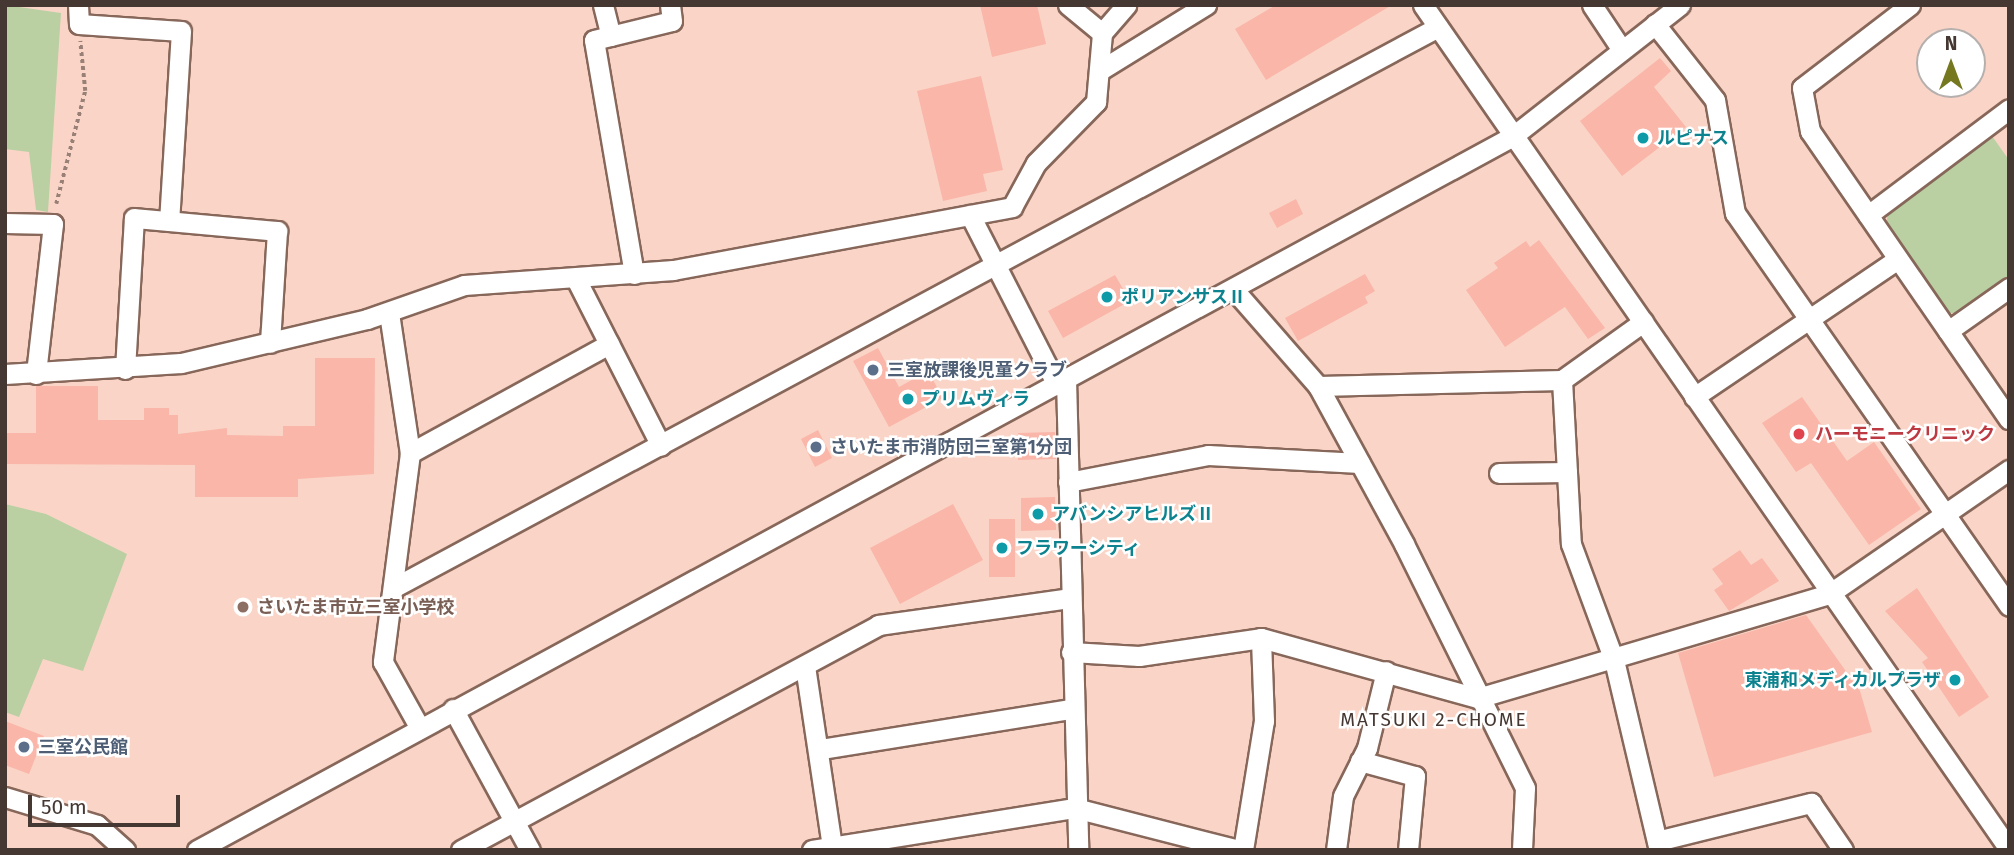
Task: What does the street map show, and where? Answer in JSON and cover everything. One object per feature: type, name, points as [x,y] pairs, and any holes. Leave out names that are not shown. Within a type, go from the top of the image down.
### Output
[{"type":"street","points":[[603,5],[611,36]]},
{"type":"street","points":[[634,274],[594,40],[672,21],[670,5]]},
{"type":"street","points":[[1068,5],[1102,33]]},
{"type":"street","points":[[5,374],[125,369],[270,343],[388,313],[464,285],[634,274],[792,252],[1012,206],[1036,163],[1097,102],[1102,33],[1126,5]]},
{"type":"street","points":[[1099,71],[1206,5]]},
{"type":"street","points":[[1423,5],[1829,594],[2009,849]]},
{"type":"street","points":[[1592,5],[1622,50]]},
{"type":"street","points":[[197,850],[418,725],[453,709],[1234,290],[1513,136],[1680,5]]},
{"type":"street","points":[[1910,5],[1802,88],[1810,131],[2009,419]]},
{"type":"street","points":[[78,14],[181,31],[169,221]]},
{"type":"street","points":[[1655,24],[1714,100],[1735,213],[2009,606]]},
{"type":"street","points":[[393,589],[1438,27]]},
{"type":"street","points":[[1868,215],[2009,109]]},
{"type":"street","points":[[970,215],[994,268],[1062,382],[1068,482],[1071,709],[1078,850]]},
{"type":"street","points":[[125,369],[134,218],[277,231],[270,343]]},
{"type":"street","points":[[5,223],[53,224],[36,374]]},
{"type":"street","points":[[1694,397],[1807,318],[1898,259]]},
{"type":"street","points":[[576,279],[661,446]]},
{"type":"street","points":[[1948,331],[2009,288]]},
{"type":"street","points":[[1234,290],[1318,386],[1360,463],[1525,788],[1521,849]]},
{"type":"street","points":[[388,313],[410,453],[383,662],[418,725]]},
{"type":"street","points":[[1318,386],[1562,380],[1643,322]]},
{"type":"street","points":[[410,453],[609,344]]},
{"type":"street","points":[[1562,380],[1571,544],[1614,660],[1658,846],[1811,803],[1843,850]]},
{"type":"street","points":[[1068,482],[1234,453],[1360,463]]},
{"type":"street","points":[[1070,652],[1139,656],[1261,638],[1478,698],[1614,660],[1829,594],[2009,470]]},
{"type":"street","points":[[1499,472],[1567,472]]},
{"type":"street","points":[[461,850],[886,623],[1069,598]]},
{"type":"street","points":[[1243,850],[1264,721],[1261,638]]},
{"type":"street","points":[[805,666],[821,750],[832,847]]},
{"type":"street","points":[[1336,850],[1343,796],[1360,761],[1386,671]]},
{"type":"street","points":[[453,709],[530,850]]},
{"type":"street","points":[[821,750],[1071,709]]},
{"type":"street","points":[[1360,761],[1415,776],[1408,850]]},
{"type":"street","points":[[5,797],[97,825],[125,850]]},
{"type":"street","points":[[812,850],[1075,808],[1170,842],[1238,850]]},
{"type":"path","points":[[53,224],[85,91],[78,14]]},
{"type":"green space","points":[[5,5],[61,13],[48,212],[36,210],[29,152],[5,149]]},
{"type":"green space","points":[[1992,136],[2009,160],[2009,276],[1958,313],[1947,313],[1886,225],[1888,213]]},
{"type":"green space","points":[[5,504],[46,514],[127,554],[83,671],[43,659],[19,717],[5,712]]},
{"type":"building","points":[[980,5],[1037,5],[1046,44],[992,57]]},
{"type":"building","points":[[1276,5],[1392,5],[1266,80],[1235,29]]},
{"type":"building","points":[[1660,58],[1671,71],[1654,87],[1686,127],[1622,176],[1580,121]]},
{"type":"building","points":[[981,76],[1003,170],[983,174],[987,191],[943,201],[917,91]]},
{"type":"building","points":[[1296,199],[1303,214],[1277,228],[1269,213]]},
{"type":"building","points":[[1539,240],[1605,328],[1588,339],[1565,307],[1505,347],[1466,290],[1498,268],[1494,263],[1526,241],[1530,247]]},
{"type":"building","points":[[1365,274],[1375,291],[1365,297],[1368,303],[1298,341],[1285,318]]},
{"type":"building","points":[[1115,275],[1130,301],[1063,338],[1048,311]]},
{"type":"building","name":"プリムヴィラ","points":[[878,348],[899,387],[928,371],[943,398],[889,427],[853,361]]},
{"type":"building","points":[[315,358],[375,358],[374,474],[298,479],[298,497],[195,497],[195,465],[5,464],[5,433],[36,433],[36,386],[98,386],[98,420],[144,420],[144,408],[169,408],[169,415],[178,415],[178,434],[227,428],[227,435],[283,436],[283,426],[315,426]]},
{"type":"building","points":[[1802,397],[1847,461],[1874,442],[1921,509],[1869,545],[1811,463],[1796,472],[1762,423]]},
{"type":"building","points":[[818,430],[832,458],[815,467],[801,439]]},
{"type":"building","points":[[1055,432],[1056,459],[1018,460],[1018,433]]},
{"type":"building","name":"アバンシアヒルズⅡ","points":[[1055,497],[1056,530],[1021,531],[1021,498]]},
{"type":"building","points":[[953,504],[983,560],[900,604],[870,548]]},
{"type":"building","name":"フラワーシティ","points":[[989,519],[1015,519],[1015,577],[989,577]]},
{"type":"building","points":[[1740,550],[1751,565],[1762,558],[1779,581],[1729,611],[1714,590],[1723,584],[1712,569]]},
{"type":"building","points":[[1917,588],[1989,697],[1959,717],[1922,662],[1928,658],[1885,611]]},
{"type":"building","points":[[1806,615],[1860,691],[1872,732],[1714,777],[1678,653]]},
{"type":"building","points":[[5,721],[44,736],[29,774],[5,765]]},
{"type":"place","name":"ルピナス","points":[[1643,138]]},
{"type":"place","name":"ポリアンサスⅡ","points":[[1107,297]]},
{"type":"place","name":"三室放課後児童クラブ","points":[[873,370]]},
{"type":"place","name":"プリムヴィラ","points":[[908,399]]},
{"type":"place","name":"ハーモニークリニック","points":[[1799,434]]},
{"type":"place","name":"さいたま市消防団三室第1分団","points":[[816,447]]},
{"type":"place","name":"アバンシアヒルズⅡ","points":[[1038,514]]},
{"type":"place","name":"フラワーシティ","points":[[1002,548]]},
{"type":"place","name":"さいたま市立三室小学校","points":[[243,607]]},
{"type":"place","name":"東浦和メディカルプラザ","points":[[1955,680]]},
{"type":"place","name":"三室公民館","points":[[24,747]]},
{"type":"district","name":"MATSUKI 2-CHOME","points":[[1434,720]]}]
